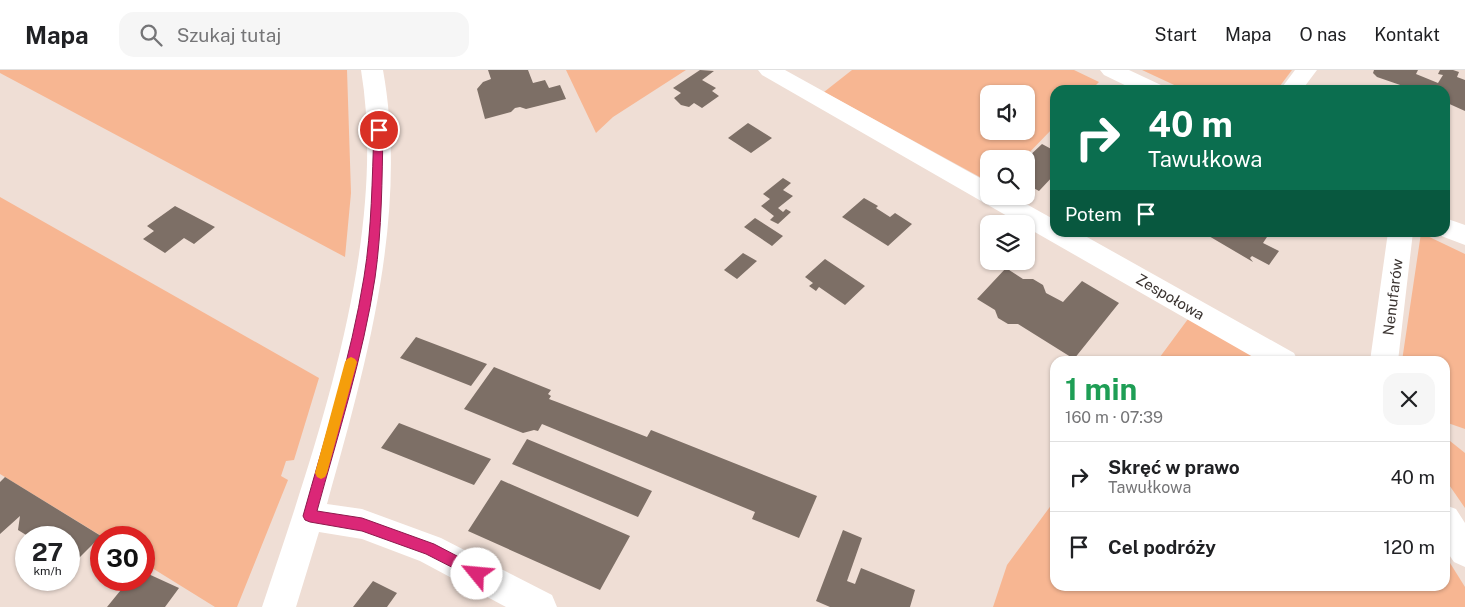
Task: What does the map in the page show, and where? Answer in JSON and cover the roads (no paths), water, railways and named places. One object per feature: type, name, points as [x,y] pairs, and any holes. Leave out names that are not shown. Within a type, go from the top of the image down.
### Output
[{"type":"street","points":[[279,607],[310,516],[358,336],[369,278],[376,227],[379,130],[372,70]]},
{"type":"street","points":[[769,70],[980,189]]},
{"type":"street","points":[[1111,70],[1142,85]]},
{"type":"street","points":[[1295,85],[1306,70]]},
{"type":"street","name":"Zespołowa","points":[[1008,205],[1050,229]]},
{"type":"street","points":[[1450,229],[1465,236]]},
{"type":"street","name":"Zespołowa","points":[[1065,237],[1275,356]]},
{"type":"street","name":"Nenufarów","points":[[1385,356],[1400,237]]},
{"type":"street","points":[[310,516],[362,524],[430,549],[540,607]]},
{"type":"street","points":[[1450,528],[1465,551]]}]
